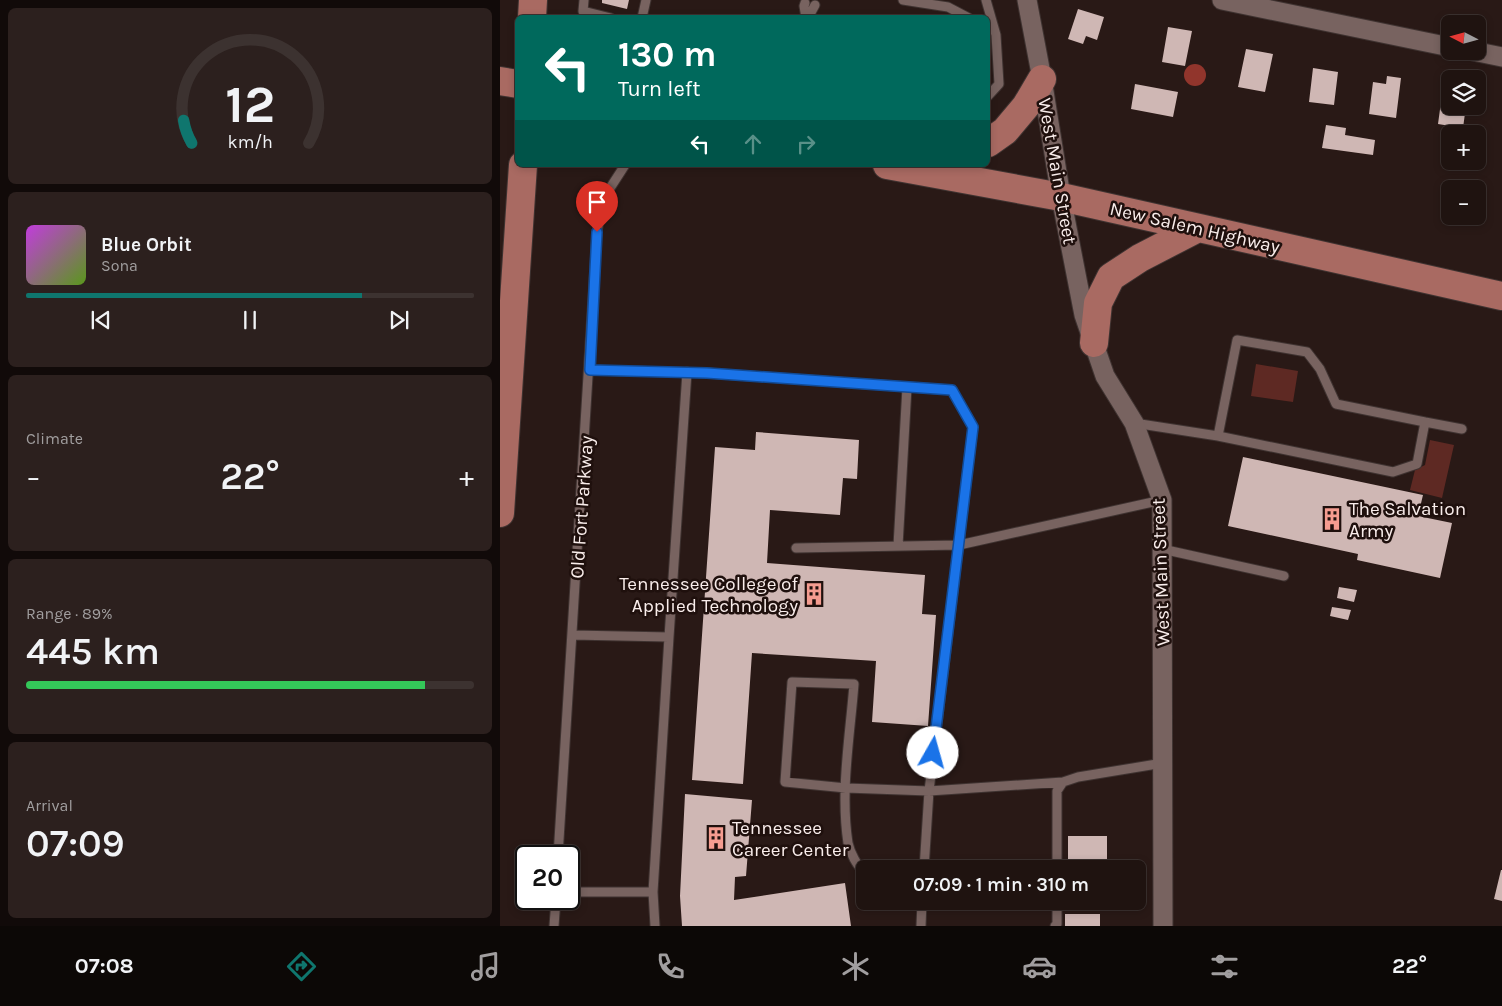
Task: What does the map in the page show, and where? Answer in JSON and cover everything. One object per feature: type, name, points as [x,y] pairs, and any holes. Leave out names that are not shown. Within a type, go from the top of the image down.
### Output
[{"type":"main road","points":[[532,15],[533,0]]},
{"type":"main road","points":[[990,142],[1005,131],[1026,106],[1042,79]]},
{"type":"main road","points":[[500,81],[515,84]]},
{"type":"main road","points":[[500,513],[523,167]]},
{"type":"main road","name":"New Salem Highway","points":[[912,167],[937,169],[1502,296]]},
{"type":"main road","points":[[1094,342],[1098,303],[1111,277],[1140,258],[1198,228]]},
{"type":"main road","points":[[500,298],[509,372]]},
{"type":"street","name":"West Main Street","points":[[1027,0],[1061,197],[1084,315],[1105,376],[1134,423],[1162,500],[1164,926]]},
{"type":"street","points":[[1222,0],[1441,45]]},
{"type":"street","points":[[1486,54],[1502,57]]},
{"type":"lane","points":[[584,0],[583,11],[599,15]]},
{"type":"lane","points":[[643,15],[646,0]]},
{"type":"lane","points":[[903,0],[948,7],[963,15]]},
{"type":"lane","points":[[986,0],[996,35],[998,84],[990,94]]},
{"type":"lane","points":[[805,3],[806,15]]},
{"type":"lane","points":[[809,15],[815,5]]},
{"type":"lane","name":"Old Fort Parkway","points":[[559,845],[590,370],[597,232],[603,199],[624,167]]},
{"type":"lane","points":[[1218,436],[1237,340],[1307,352],[1320,369],[1336,404],[1462,428]]},
{"type":"lane","points":[[590,370],[686,372],[952,390],[973,427],[929,791],[925,860]]},
{"type":"lane","points":[[655,926],[653,892],[686,372]]},
{"type":"lane","points":[[898,546],[907,387]]},
{"type":"lane","points":[[1134,423],[1218,436],[1393,472],[1417,464],[1425,422]]},
{"type":"lane","points":[[796,548],[959,545],[1162,500]]},
{"type":"lane","points":[[1162,549],[1284,576]]},
{"type":"lane","points":[[572,635],[669,637]]},
{"type":"lane","points":[[856,861],[848,845],[846,788],[854,684],[792,682],[784,782],[846,788],[929,791],[1063,782],[1078,777],[1163,763]]},
{"type":"lane","points":[[1057,860],[1057,791],[1063,782]]},
{"type":"lane","points":[[580,892],[653,892]]},
{"type":"lane","points":[[554,926],[555,910]]},
{"type":"lane","points":[[921,926],[922,910]]},
{"type":"lane","points":[[1056,926],[1057,910]]},
{"type":"shaded area","points":[[1191,64],[1199,64],[1206,71],[1206,79],[1199,86],[1191,86],[1184,79],[1184,71]]},
{"type":"shaded area","points":[[1256,364],[1298,371],[1293,402],[1251,396]]},
{"type":"shaded area","points":[[1430,440],[1454,445],[1442,498],[1410,490],[1415,470],[1425,465]]},
{"type":"building","points":[[602,0],[629,0],[627,9],[602,3]]},
{"type":"building","points":[[1078,9],[1104,17],[1097,40],[1086,36],[1083,44],[1068,39]]},
{"type":"building","points":[[1168,27],[1192,31],[1185,66],[1162,62]]},
{"type":"building","points":[[1246,49],[1273,54],[1265,92],[1238,87]]},
{"type":"building","points":[[1313,68],[1338,72],[1334,105],[1309,102]]},
{"type":"building","points":[[1387,76],[1401,78],[1396,118],[1369,114],[1373,82],[1386,84]]},
{"type":"building","points":[[1135,84],[1178,92],[1173,117],[1131,109]]},
{"type":"building","points":[[1441,102],[1441,115],[1465,115],[1463,125],[1438,124]]},
{"type":"building","points":[[1326,125],[1346,128],[1345,135],[1375,140],[1373,155],[1322,148]]},
{"type":"building","name":"Tennessee College of Applied Technology","points":[[756,432],[859,440],[857,479],[843,478],[840,515],[770,510],[767,563],[925,575],[922,614],[936,615],[928,726],[872,722],[876,661],[752,653],[743,784],[692,780],[715,447],[755,450]]},
{"type":"building","name":"The Salvation Army","points":[[1243,457],[1423,495],[1418,516],[1452,523],[1440,578],[1357,560],[1358,554],[1228,526]]},
{"type":"building","points":[[1339,587],[1357,590],[1354,602],[1337,598]]},
{"type":"building","points":[[1332,607],[1351,610],[1348,620],[1330,616]]},
{"type":"building","name":"Tennessee Career Center","points":[[685,794],[752,800],[746,876],[735,877],[734,900],[845,883],[851,926],[682,926],[680,896]]},
{"type":"building","points":[[1068,836],[1107,836],[1107,860],[1068,860]]},
{"type":"building","points":[[1502,870],[1502,901],[1494,899]]},
{"type":"building","points":[[1065,914],[1100,914],[1100,926],[1065,926]]},
{"type":"place","name":"The Salvation Army","points":[[1332,519]]},
{"type":"place","name":"Tennessee College of Applied Technology","points":[[814,594]]},
{"type":"place","name":"Tennessee Career Center","points":[[716,838]]},
{"type":"route","points":[[597,232],[590,370],[707,373],[952,390],[973,427],[933,753]]}]
